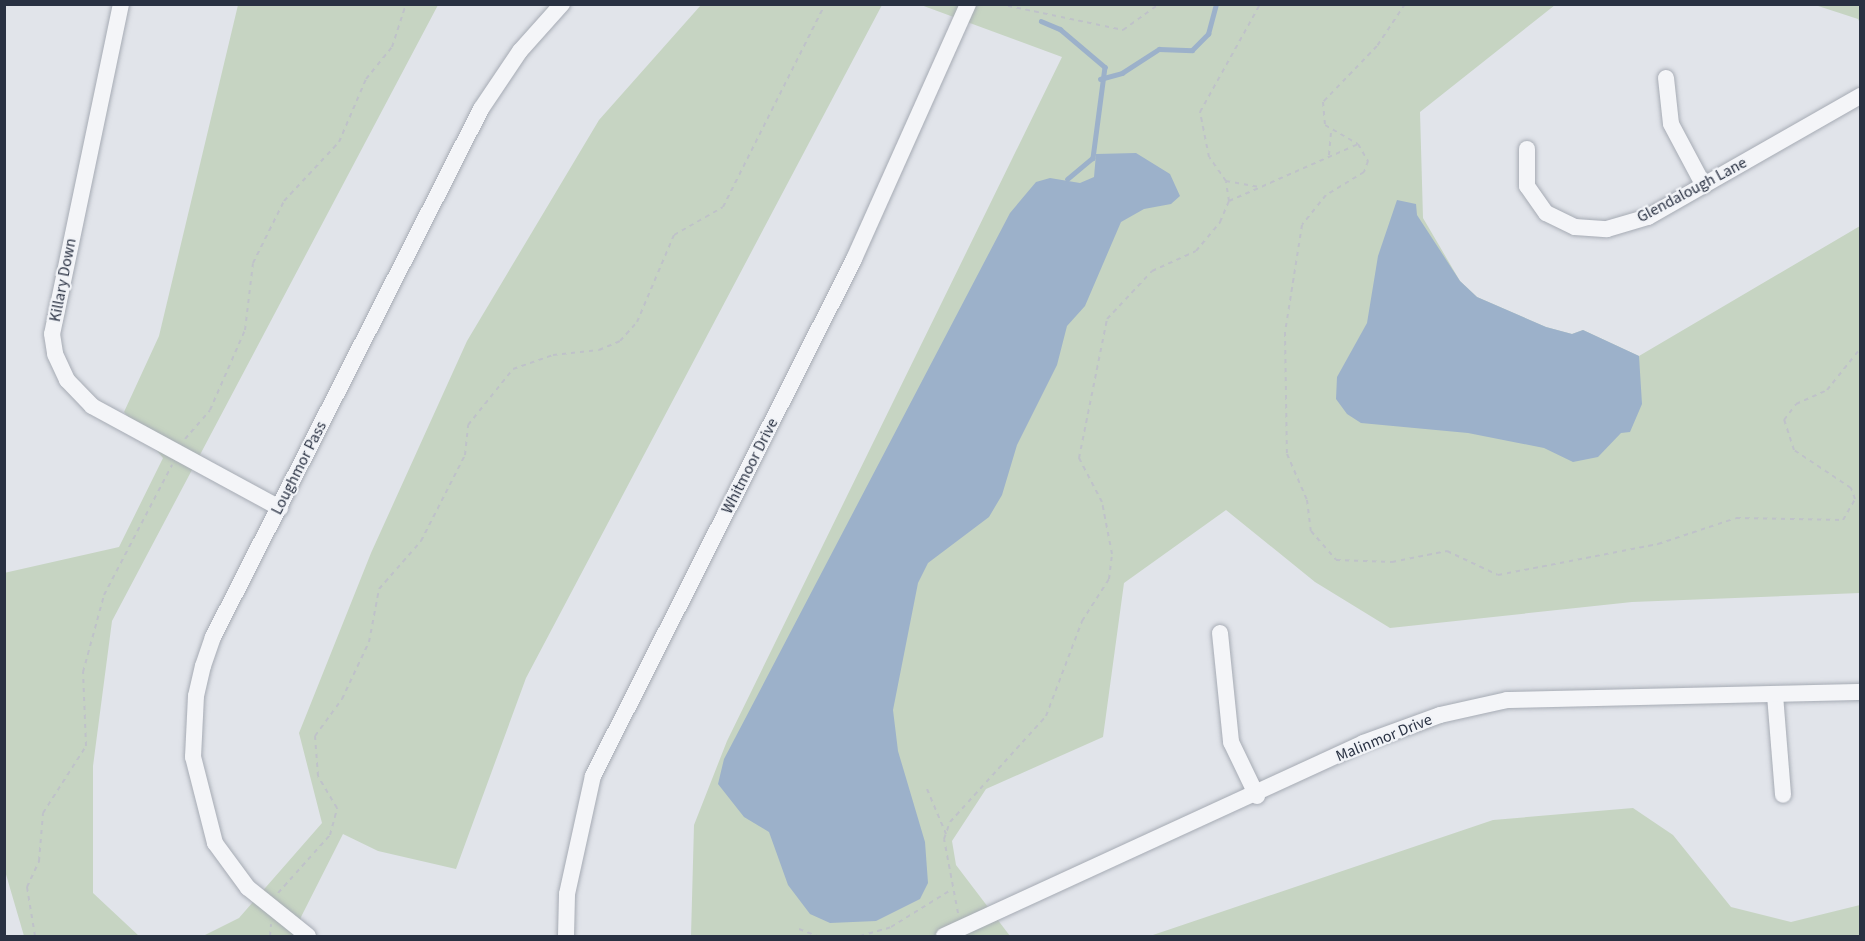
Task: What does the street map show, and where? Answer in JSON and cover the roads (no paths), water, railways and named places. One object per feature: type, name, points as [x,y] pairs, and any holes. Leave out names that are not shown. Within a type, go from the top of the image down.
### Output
[{"type":"street","name":"Killary Down","points":[[121,4],[52,334],[67,380],[92,406],[280,508]]},
{"type":"street","name":"Loughmor Pass","points":[[308,936],[248,888],[214,843],[197,790],[194,747],[196,696],[213,637],[482,109],[520,51],[562,4]]},
{"type":"street","name":"Whitmoor Drive","points":[[566,936],[567,894],[593,776],[854,259],[968,4]]},
{"type":"street","points":[[1666,78],[1671,124],[1704,186]]},
{"type":"street","name":"Glendalough Lane","points":[[1527,148],[1527,186],[1546,213],[1575,227],[1607,229],[1648,218],[1860,96]]},
{"type":"street","points":[[1220,633],[1232,742],[1257,796]]},
{"type":"street","name":"Malinmor Drive","points":[[944,936],[1257,796],[1363,743],[1440,715],[1507,700],[1860,692]]},
{"type":"street","points":[[1775,695],[1783,795]]},
{"type":"water","points":[[1136,153],[1170,174],[1180,196],[1171,204],[1144,209],[1121,222],[1085,306],[1067,326],[1057,365],[1017,445],[1002,495],[989,517],[928,563],[918,583],[893,710],[898,751],[925,842],[928,883],[920,899],[876,921],[830,923],[810,914],[788,885],[769,832],[744,817],[718,784],[724,759],[1010,213],[1036,182],[1050,178],[1080,183],[1094,177],[1096,154]]},
{"type":"water","points":[[1397,200],[1416,204],[1417,215],[1460,281],[1477,297],[1546,327],[1572,334],[1583,330],[1639,356],[1642,404],[1630,432],[1621,433],[1598,457],[1573,462],[1544,448],[1468,433],[1361,423],[1347,414],[1336,399],[1337,377],[1367,323],[1378,256]]},
{"type":"waterway","points":[[1100,79],[1122,73],[1159,49],[1192,50],[1208,34],[1216,4]]},
{"type":"waterway","points":[[1041,21],[1060,29],[1105,67],[1093,158],[1068,179]]}]
